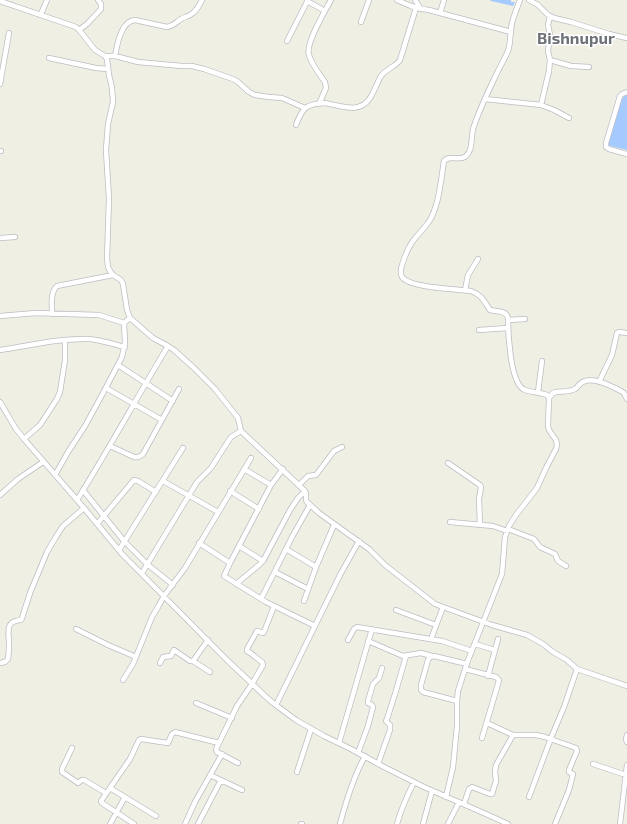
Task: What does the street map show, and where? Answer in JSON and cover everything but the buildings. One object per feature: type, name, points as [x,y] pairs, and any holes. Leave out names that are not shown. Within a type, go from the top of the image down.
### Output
[{"type":"street","points":[[41,14],[47,0]]},
{"type":"street","points":[[79,30],[101,9],[102,4],[98,0]]},
{"type":"street","points":[[115,56],[120,38],[128,22],[131,20],[167,27],[171,26],[180,19],[192,14],[202,0]]},
{"type":"street","points":[[287,41],[308,0],[326,11]]},
{"type":"street","points":[[319,104],[326,86],[309,55],[308,49],[309,43],[331,0]]},
{"type":"street","points":[[361,22],[369,0]]},
{"type":"street","points":[[397,0],[409,6],[511,32]]},
{"type":"street","points":[[296,125],[301,112],[307,107],[319,104],[331,104],[354,109],[360,107],[370,99],[383,74],[400,60],[418,8],[415,0]]},
{"type":"street","points":[[440,14],[444,0]]},
{"type":"street","points":[[520,0],[513,21],[510,44],[473,128],[468,154],[462,158],[445,159],[439,192],[432,216],[408,247],[401,268],[401,273],[406,280],[415,284],[465,290],[477,293],[481,296],[490,310],[505,313],[508,320],[511,360],[518,383],[525,390],[538,392],[547,395],[549,398]]},
{"type":"street","points":[[529,0],[550,16],[627,38]]},
{"type":"street","points":[[0,1],[76,27],[95,50],[105,56],[115,56],[138,62],[192,66],[204,69],[233,79],[249,92],[256,95],[282,98],[305,108]]},
{"type":"street","points":[[540,105],[549,71],[550,60],[548,51],[550,35],[548,26],[550,16]]},
{"type":"street","points":[[0,84],[3,54],[9,33]]},
{"type":"street","points":[[105,56],[107,59],[113,95],[106,150],[110,199],[107,258],[110,271],[121,280],[123,284],[127,310],[130,318],[153,338],[168,346],[193,367],[215,389],[238,418],[241,431],[305,491],[306,500],[310,505],[359,541],[384,565],[435,604],[483,622],[533,638],[567,660],[577,669],[627,686]]},
{"type":"street","points":[[49,58],[96,68],[108,69]]},
{"type":"street","points":[[550,60],[571,66],[589,67]]},
{"type":"street","points":[[627,92],[620,96],[606,147],[627,154]]},
{"type":"street","points":[[485,99],[540,105],[569,118]]},
{"type":"street","points":[[0,238],[15,237]]},
{"type":"street","points":[[465,290],[468,275],[478,259]]},
{"type":"street","points":[[52,314],[53,292],[57,286],[114,275]]},
{"type":"street","points":[[0,316],[36,313],[99,315],[124,323]]},
{"type":"street","points":[[124,323],[130,318]]},
{"type":"street","points":[[508,320],[525,319]]},
{"type":"street","points":[[55,475],[85,426],[122,357],[125,347],[124,323]]},
{"type":"street","points":[[479,330],[508,328]]},
{"type":"street","points":[[599,382],[612,355],[617,333],[627,333]]},
{"type":"street","points":[[0,350],[65,340],[88,339],[100,340],[125,347]]},
{"type":"street","points":[[24,439],[40,425],[60,392],[65,360],[65,340]]},
{"type":"street","points":[[77,500],[168,346]]},
{"type":"street","points":[[538,392],[542,361]]},
{"type":"street","points":[[118,365],[173,401]]},
{"type":"street","points":[[446,797],[454,761],[457,726],[456,701],[458,691],[502,574],[505,537],[516,514],[537,488],[556,449],[556,440],[548,426],[547,418],[549,398],[553,393],[575,388],[583,381],[594,381],[621,391],[627,399]]},
{"type":"street","points":[[106,388],[162,420]]},
{"type":"street","points":[[110,446],[134,457],[138,458],[141,456],[179,389]]},
{"type":"street","points":[[0,402],[16,429],[24,439],[119,550],[252,684],[276,705],[296,720],[339,744],[432,791],[505,823]]},
{"type":"street","points":[[142,573],[197,482],[210,468],[231,437],[241,431]]},
{"type":"street","points":[[299,485],[308,476],[316,474],[334,451],[342,447]]},
{"type":"street","points":[[119,550],[183,448]]},
{"type":"street","points":[[123,680],[133,664],[152,617],[164,596],[185,568],[251,458]]},
{"type":"street","points":[[0,495],[18,479],[44,462]]},
{"type":"street","points":[[448,463],[480,485],[480,525]]},
{"type":"street","points":[[244,469],[271,485]]},
{"type":"street","points":[[283,469],[271,485],[224,576],[261,599],[315,626]]},
{"type":"street","points":[[97,524],[134,480],[156,492]]},
{"type":"street","points":[[163,481],[218,512]]},
{"type":"street","points":[[83,490],[124,541],[173,585]]},
{"type":"street","points":[[230,491],[259,509]]},
{"type":"street","points":[[236,584],[263,560],[290,510],[305,491]]},
{"type":"street","points":[[261,599],[310,505]]},
{"type":"street","points":[[0,663],[5,662],[8,659],[8,628],[11,622],[21,620],[47,552],[63,526],[84,508]]},
{"type":"street","points":[[450,522],[508,530],[534,539],[540,547],[555,554],[558,561],[566,566]]},
{"type":"street","points":[[304,602],[316,567],[334,524]]},
{"type":"street","points":[[276,705],[340,575],[359,541]]},
{"type":"street","points":[[199,543],[230,563]]},
{"type":"street","points":[[239,546],[263,560]]},
{"type":"street","points":[[286,549],[316,567]]},
{"type":"street","points":[[274,572],[308,589]]},
{"type":"street","points":[[238,763],[216,750],[216,748],[240,702],[262,667],[263,663],[247,651],[247,649],[257,631],[262,633],[264,632],[274,606]]},
{"type":"street","points":[[431,638],[442,607]]},
{"type":"street","points":[[396,610],[436,625]]},
{"type":"street","points":[[348,640],[355,627],[442,640],[472,651]]},
{"type":"street","points":[[76,629],[136,657]]},
{"type":"street","points":[[339,744],[372,629]]},
{"type":"street","points":[[488,676],[498,639]]},
{"type":"street","points":[[193,661],[208,640]]},
{"type":"street","points":[[368,641],[406,656],[421,653],[498,678],[499,682],[482,738]]},
{"type":"street","points":[[475,644],[495,650]]},
{"type":"street","points":[[160,663],[163,656],[171,656],[174,650],[210,672]]},
{"type":"street","points":[[378,764],[390,730],[390,727],[386,721],[406,656]]},
{"type":"street","points":[[432,656],[428,658],[420,685],[421,690],[423,692],[456,701]]},
{"type":"street","points":[[358,753],[373,707],[368,703],[368,701],[373,684],[379,678],[382,668]]},
{"type":"street","points":[[529,797],[577,669]]},
{"type":"street","points":[[196,703],[232,718]]},
{"type":"street","points":[[487,723],[513,735],[536,735],[551,738],[573,746],[577,750],[569,768],[569,772],[573,774],[569,790],[555,824]]},
{"type":"street","points":[[297,772],[311,729]]},
{"type":"street","points":[[134,824],[102,802],[102,798],[130,759],[140,739],[167,743],[169,742],[172,734],[175,732],[219,743]]},
{"type":"street","points":[[448,824],[469,789],[472,787],[486,794],[492,794],[496,781],[496,765],[513,735]]},
{"type":"street","points":[[627,735],[627,742]]},
{"type":"street","points":[[72,748],[62,772],[78,783],[84,780],[106,794]]},
{"type":"street","points":[[185,824],[222,754]]},
{"type":"street","points":[[340,824],[352,784],[365,756]]},
{"type":"street","points":[[593,764],[626,774]]},
{"type":"street","points":[[620,824],[624,813],[627,765]]},
{"type":"street","points":[[210,775],[242,790]]},
{"type":"street","points":[[198,824],[221,780]]},
{"type":"street","points":[[397,824],[402,808],[414,782]]},
{"type":"street","points":[[110,788],[156,816]]},
{"type":"street","points":[[423,824],[432,791]]},
{"type":"street","points":[[110,824],[125,797]]},
{"type":"water","points":[[490,0],[511,0],[511,2],[515,2],[513,6]]},
{"type":"water","points":[[625,95],[627,95],[627,150],[606,145],[617,106]]},
{"type":"district","name":"Bishnupur","points":[[576,39]]}]
